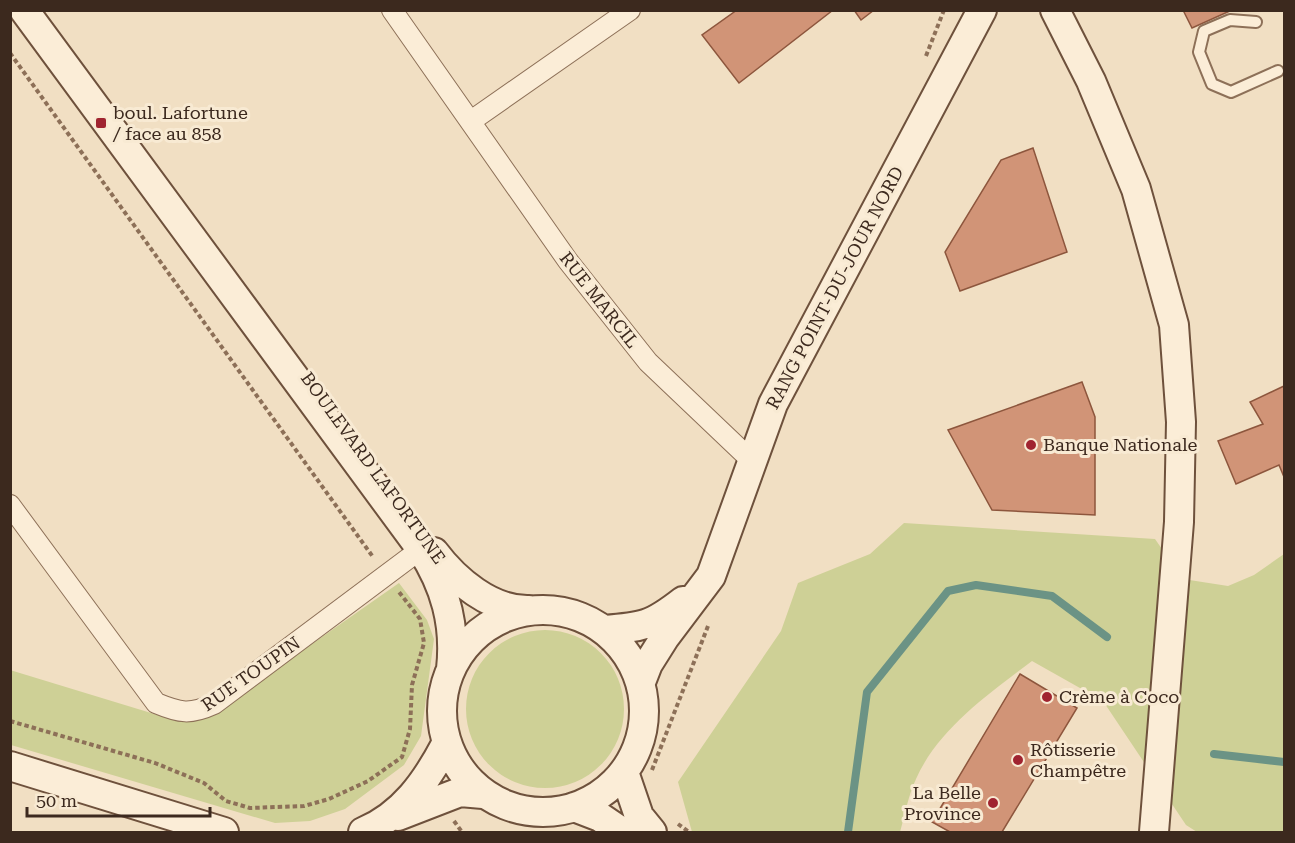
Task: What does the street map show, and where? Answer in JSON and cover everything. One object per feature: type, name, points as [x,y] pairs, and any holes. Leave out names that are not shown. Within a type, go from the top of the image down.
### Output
[{"type":"street","name":"BOULEVARD LAFORTUNE","points":[[24,10],[433,566],[447,602],[453,645],[451,669]]},
{"type":"street","name":"RUE MARCIL","points":[[392,10],[568,261],[648,362],[751,460]]},
{"type":"street","points":[[471,121],[630,10]]},
{"type":"street","name":"RANG POINT-DU-JOUR NORD","points":[[641,682],[648,664],[665,637],[711,576],[772,404],[982,10]]},
{"type":"street","points":[[1055,10],[1091,81],[1136,189],[1174,326],[1181,422],[1179,522],[1154,832]]},
{"type":"street","name":"BOULEVARD LAFORTUNE","points":[[250,318],[272,332],[448,572],[473,591],[501,605],[520,610],[542,609]]},
{"type":"street","name":"RUE TOUPIN","points":[[10,505],[156,703],[174,711],[195,713],[214,705],[421,549]]},
{"type":"street","points":[[604,630],[640,627],[660,618],[711,576]]},
{"type":"street","points":[[542,609],[575,614],[604,630],[627,653],[641,682],[645,706],[643,729],[636,751],[624,772],[602,793],[574,807],[543,813],[511,809],[483,794],[460,772],[446,744],[441,718],[442,693],[451,669],[466,644],[488,626],[514,614],[542,609]]},
{"type":"street","points":[[391,819],[412,797],[446,744]]},
{"type":"street","points":[[10,766],[224,832]]},
{"type":"street","points":[[624,772],[639,816],[652,832]]},
{"type":"street","points":[[363,832],[460,792],[483,794]]},
{"type":"street","points":[[574,807],[600,817],[622,832]]},
{"type":"lane","points":[[1256,22],[1230,20],[1204,31],[1198,52],[1212,84],[1231,92],[1278,71]]},
{"type":"path","points":[[10,53],[369,551]]},
{"type":"path","points":[[10,721],[154,763],[204,783],[226,801],[250,808],[304,806],[368,781],[402,757],[410,729],[412,685],[424,643],[420,619],[402,596]]},
{"type":"green space","points":[[904,523],[1155,539],[1183,579],[1228,586],[1254,575],[1284,554],[1284,832],[1197,832],[1186,825],[1103,701],[1032,661],[966,713],[938,744],[913,785],[900,832],[692,832],[678,782],[781,631],[798,583],[870,554]]},
{"type":"green space","points":[[399,583],[427,620],[434,639],[421,736],[404,765],[345,809],[310,821],[275,823],[11,745],[10,670],[174,720],[209,716]]},
{"type":"green space","points":[[545,630],[575,636],[601,653],[618,679],[624,709],[618,739],[601,765],[575,782],[545,788],[515,782],[489,765],[472,739],[466,709],[472,679],[489,653],[515,636]]},
{"type":"building","points":[[737,10],[833,10],[739,83],[702,35]]},
{"type":"building","points":[[854,10],[874,10],[861,20]]},
{"type":"building","points":[[1183,10],[1232,10],[1192,28]]},
{"type":"building","points":[[1033,148],[1067,252],[960,291],[945,252],[1001,160]]},
{"type":"building","points":[[1082,382],[1095,417],[1095,515],[992,510],[948,430]]},
{"type":"building","points":[[1284,386],[1284,477],[1279,465],[1236,484],[1218,441],[1263,424],[1250,402]]},
{"type":"building","points":[[1020,674],[1077,708],[1002,832],[950,832],[932,822]]},
{"type":"waterway","points":[[848,832],[867,692],[948,591],[976,585],[1052,596],[1107,637]]},
{"type":"waterway","points":[[1214,754],[1284,762]]},
{"type":"place","name":"boul. Lafortune / face au 858","points":[[101,123]]},
{"type":"place","name":"Banque Nationale","points":[[1031,445]]},
{"type":"place","name":"Crème à Coco","points":[[1047,697]]},
{"type":"place","name":"Rôtisserie Champêtre","points":[[1018,760]]},
{"type":"place","name":"La Belle Province","points":[[993,803]]}]
